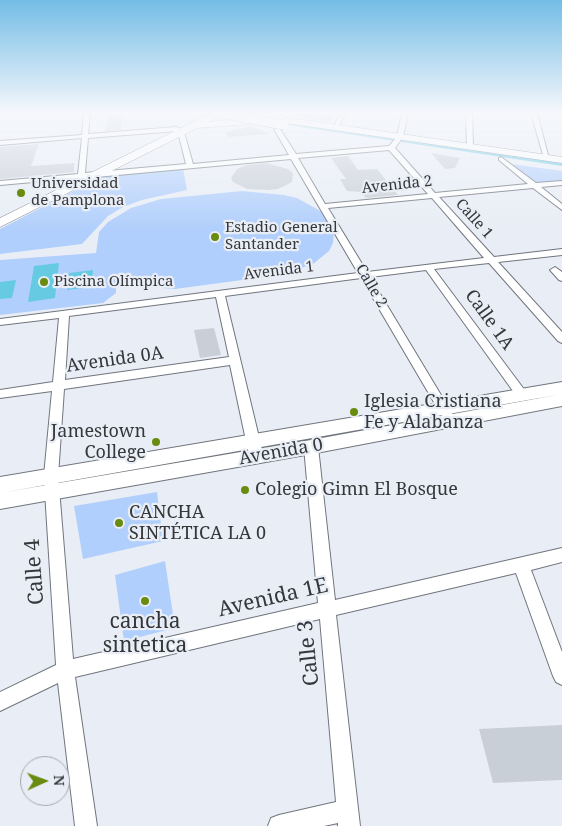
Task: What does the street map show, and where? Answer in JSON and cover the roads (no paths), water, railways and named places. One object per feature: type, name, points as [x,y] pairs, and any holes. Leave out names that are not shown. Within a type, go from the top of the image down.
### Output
[{"type":"main road","points":[[0,223],[137,152]]},
{"type":"main road","points":[[0,216],[97,174],[140,152]]},
{"type":"main road","points":[[458,152],[562,169]]},
{"type":"main road","points":[[506,152],[562,160]]},
{"type":"street","points":[[0,184],[82,179],[84,152]]},
{"type":"street","points":[[187,152],[190,166]]},
{"type":"street","name":"Calle 2","points":[[292,152],[447,414]]},
{"type":"street","points":[[97,174],[325,152]]},
{"type":"street","name":"Calle 1","points":[[404,152],[434,196],[562,338]]},
{"type":"street","points":[[545,152],[547,158]]},
{"type":"street","points":[[501,159],[562,208]]},
{"type":"street","name":"Avenida 2","points":[[325,206],[562,183]]},
{"type":"street","name":"Avenida 1","points":[[0,322],[428,267],[562,252]]},
{"type":"street","name":"Calle 1A","points":[[428,267],[522,395]]},
{"type":"street","points":[[555,270],[562,278]]},
{"type":"street","points":[[220,294],[255,449]]},
{"type":"street","name":"Calle 4","points":[[64,314],[51,483],[65,670],[86,826]]},
{"type":"street","name":"Avenida 0A","points":[[0,394],[235,360]]},
{"type":"street","name":"Avenida 0","points":[[255,449],[311,446],[522,395],[562,388]]},
{"type":"street","name":"Avenida 0","points":[[0,485],[51,483],[255,449],[447,414],[562,400]]},
{"type":"street","name":"Calle 3","points":[[311,446],[348,818]]},
{"type":"street","name":"Avenida 0","points":[[0,501],[51,483]]},
{"type":"street","name":"Avenida 1E","points":[[0,702],[65,670],[562,555]]},
{"type":"street","points":[[520,564],[562,676]]},
{"type":"street","points":[[279,826],[348,818]]},
{"type":"waterway","points":[[477,152],[562,164]]},
{"type":"place","name":"Universidad de Pamplona","points":[[21,193]]},
{"type":"place","name":"Estadio General Santander","points":[[215,237]]},
{"type":"place","name":"Piscina Olímpica","points":[[44,282]]},
{"type":"place","name":"Iglesia Cristiana Fe y Alabanza","points":[[354,412]]},
{"type":"place","name":"Jamestown College","points":[[156,442]]},
{"type":"place","name":"Colegio Gimn El Bosque","points":[[245,490]]},
{"type":"place","name":"CANCHA SINTÉTICA LA 0","points":[[119,523]]},
{"type":"place","name":"cancha sintetica","points":[[145,601]]}]
